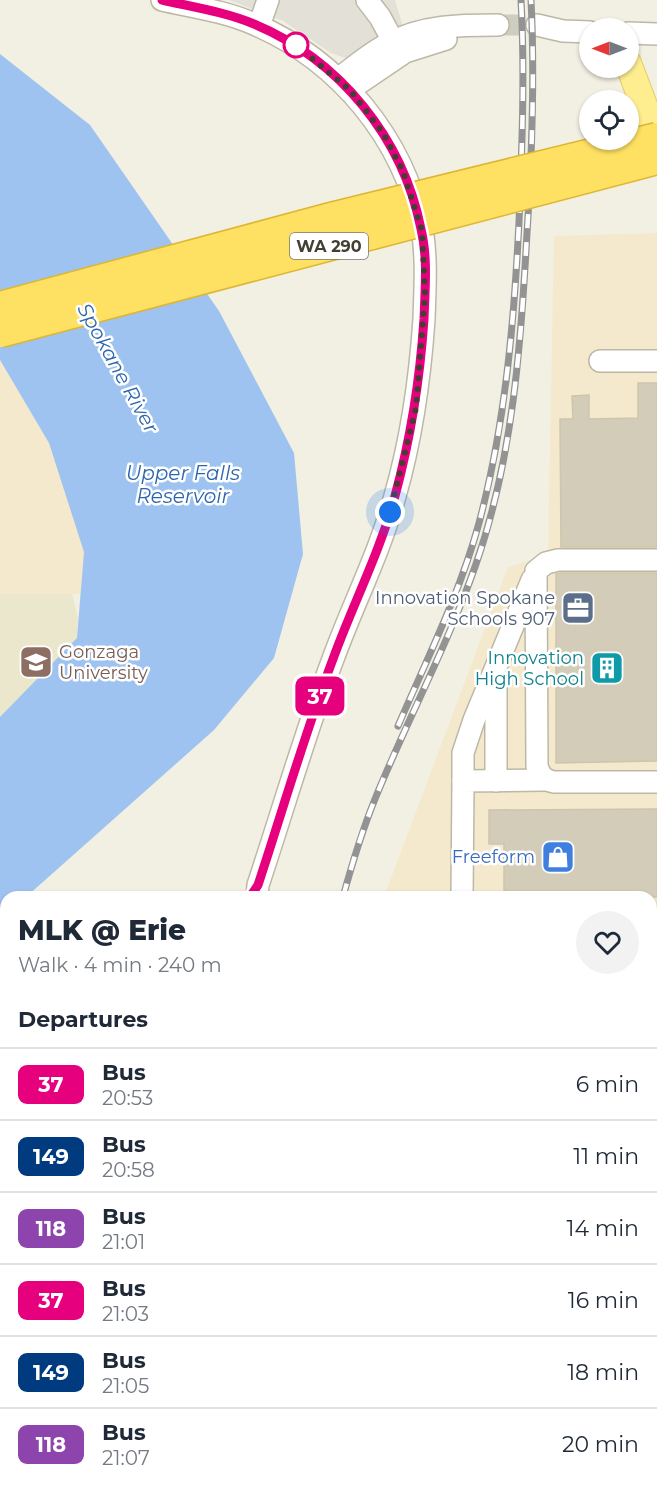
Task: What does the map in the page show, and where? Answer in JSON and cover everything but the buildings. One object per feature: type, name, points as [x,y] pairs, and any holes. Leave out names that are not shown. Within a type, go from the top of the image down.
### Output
[{"type":"highway","name":"WA 290","points":[[0,307],[331,218],[657,139]]},
{"type":"highway","name":"WA 290","points":[[0,332],[657,159]]},
{"type":"main road","points":[[634,78],[657,139]]},
{"type":"street","points":[[162,0],[222,13],[260,26],[304,51],[344,85],[371,116],[395,154],[410,189],[422,231],[425,294],[416,408],[395,497],[379,544],[333,659],[256,891]]},
{"type":"street","points":[[260,26],[268,0]]},
{"type":"street","points":[[368,0],[393,41]]},
{"type":"street","points":[[429,29],[498,31],[425,44],[344,85],[393,41],[429,29]]},
{"type":"street","points":[[537,31],[579,32]]},
{"type":"street","points":[[639,33],[657,34]]},
{"type":"street","points":[[600,361],[657,361]]},
{"type":"street","points":[[462,891],[463,753],[496,665],[536,571],[546,563],[558,560],[657,560]]},
{"type":"street","points":[[536,571],[537,766],[545,780]]},
{"type":"street","points":[[496,665],[496,781]]},
{"type":"street","points":[[463,782],[545,780],[568,783],[657,782]]},
{"type":"shaded area","points":[[229,0],[395,0],[404,30],[345,58],[331,53],[283,21]]},
{"type":"shaded area","points":[[657,233],[657,891],[386,891],[508,567],[548,555],[554,236]]},
{"type":"shaded area","points":[[0,352],[224,594],[0,594]]},
{"type":"shaded area","name":"Gonzaga University","points":[[0,594],[72,594],[78,618],[77,642],[0,725]]},
{"type":"water","name":"Upper Falls Reservoir","points":[[0,54],[90,125],[219,311],[294,453],[303,554],[274,658],[214,730],[33,891],[0,891],[0,717],[77,638],[84,552],[49,443],[0,360]]},
{"type":"tunnel","points":[[498,25],[537,25]]},
{"type":"railway","points":[[398,726],[462,575],[479,523],[496,449],[507,374],[517,260],[523,111],[521,0]]},
{"type":"railway","points":[[345,891],[375,799],[465,594],[489,524],[499,483],[513,400],[525,275],[532,116],[531,0]]},
{"type":"bus line","name":"37","points":[[162,0],[237,17],[268,30],[304,51],[350,90],[383,133],[403,171],[417,212],[425,254],[425,294],[416,408],[395,497],[379,544],[333,659],[274,839],[258,885],[253,891]]},
{"type":"place","name":"Innovation Spokane Schools 907","points":[[578,608]]},
{"type":"place","name":"Gonzaga University","points":[[36,662]]},
{"type":"place","name":"Innovation High School","points":[[607,668]]},
{"type":"place","name":"Freeform","points":[[558,857]]},
{"type":"route","points":[[296,45],[350,90],[383,133],[403,171],[422,231],[425,254],[425,294],[416,408],[390,512]]},
{"type":"water label","name":"Spokane River","points":[[118,368]]}]
